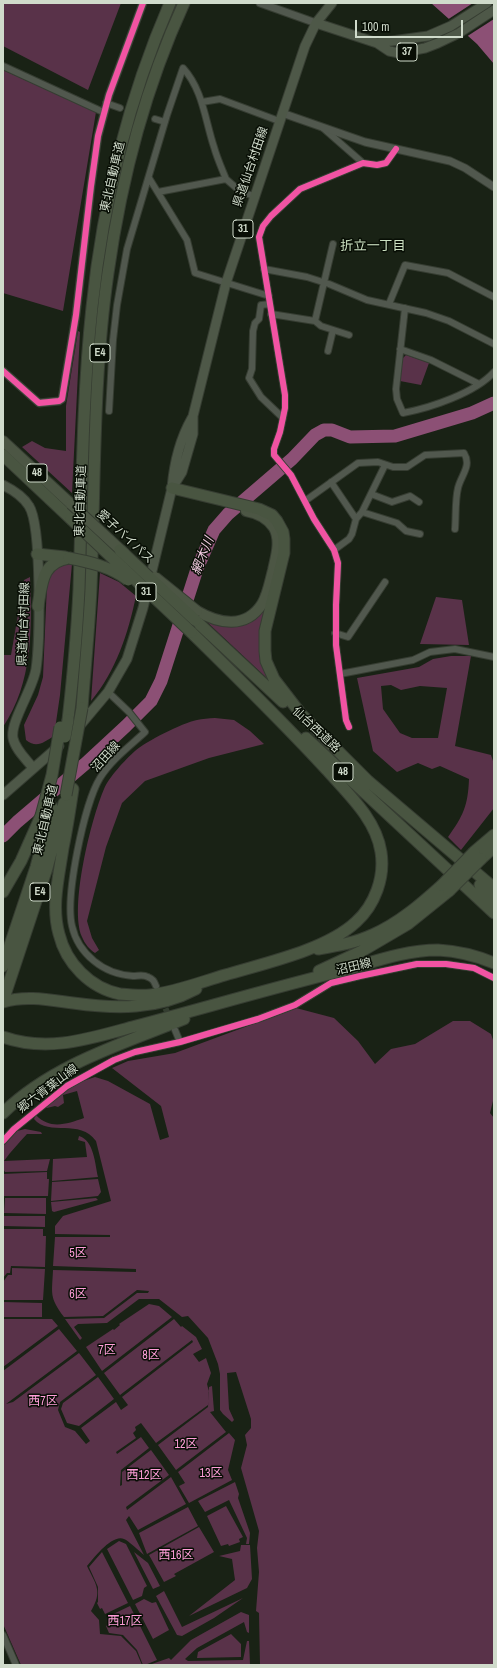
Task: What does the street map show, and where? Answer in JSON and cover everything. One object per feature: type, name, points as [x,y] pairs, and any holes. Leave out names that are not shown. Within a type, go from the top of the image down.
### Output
[{"type":"highway","name":"東北自動車道","points":[[3,966],[36,867],[52,806],[64,724],[65,676],[75,643],[86,375],[96,272],[108,199],[124,132],[145,66],[170,4]]},
{"type":"highway","name":"東北自動車道","points":[[3,1001],[47,868],[69,792],[77,758],[91,590],[100,339],[108,273],[120,201],[136,136],[158,67],[183,6]]},
{"type":"highway","name":"愛子バイパス","points":[[3,441],[120,550],[196,615]]},
{"type":"highway","name":"愛子バイパス","points":[[3,455],[191,632]]},
{"type":"highway","points":[[172,488],[214,500],[266,512],[277,521],[283,532],[284,553],[265,631],[265,651],[269,670],[280,688],[297,709],[368,781],[494,888]]},
{"type":"highway","points":[[196,615],[217,620],[235,622],[247,618],[257,611],[266,597],[277,552],[276,535],[274,528],[265,518],[250,509]]},
{"type":"highway","points":[[37,554],[69,558],[99,565],[117,573],[139,588],[177,619]]},
{"type":"highway","points":[[38,606],[43,581],[47,570],[54,562],[69,558]]},
{"type":"highway","name":"仙台西道路","points":[[196,615],[368,781],[494,899]]},
{"type":"highway","points":[[69,792],[56,901],[58,933],[70,959],[90,980],[104,988],[119,993],[134,995],[165,992],[217,978],[288,956],[337,936],[348,929],[366,912],[372,902],[380,882],[382,862],[379,842],[368,819],[325,768],[278,718],[191,632]]},
{"type":"highway","name":"仙台西道路","points":[[191,632],[494,913]]},
{"type":"highway","points":[[3,892],[21,861],[41,816],[64,724]]},
{"type":"highway","points":[[295,982],[362,951],[408,924],[477,855],[494,835]]},
{"type":"highway","points":[[477,855],[494,847]]},
{"type":"highway","points":[[288,956],[346,944],[373,935],[409,913],[445,888]]},
{"type":"highway","points":[[3,1037],[20,1042],[36,1044],[68,1043],[224,1003],[295,982],[380,960],[423,951],[439,950],[454,952],[470,955],[494,963]]},
{"type":"highway","points":[[3,1001],[36,999],[106,1007],[142,1006],[158,1004],[174,999],[217,978]]},
{"type":"highway","points":[[3,1113],[16,1100],[36,1086],[76,1064],[224,1003]]},
{"type":"main road","name":"県道仙台村田線","points":[[3,795],[75,731],[108,692],[122,670],[136,634],[172,488],[182,472],[193,434],[193,416],[226,283],[305,46],[316,23],[332,3]]},
{"type":"main road","name":"37","points":[[378,43],[428,36],[451,26],[487,3]]},
{"type":"main road","name":"37","points":[[316,23],[378,43],[389,51],[399,53],[425,48],[438,43],[460,33],[494,10]]},
{"type":"main road","name":"県道仙台村田線","points":[[3,485],[14,492],[29,506],[35,526],[38,606],[36,669],[17,717],[13,733],[15,744],[33,768]]},
{"type":"street","points":[[3,371],[39,403],[59,402],[62,398],[76,315],[91,186],[103,112],[143,3]]},
{"type":"street","points":[[260,3],[316,23]]},
{"type":"street","points":[[3,66],[103,112]]},
{"type":"street","points":[[109,411],[113,340],[117,305],[127,250],[165,122],[183,68],[192,78],[202,102],[214,149],[226,179],[241,192],[254,196]]},
{"type":"street","points":[[202,102],[220,99],[323,128],[365,142],[450,161],[465,168],[494,187]]},
{"type":"street","points":[[106,103],[120,108]]},
{"type":"street","points":[[155,119],[165,122]]},
{"type":"street","points":[[323,128],[363,163]]},
{"type":"street","points":[[348,727],[340,674],[336,633],[338,563],[334,550],[314,519],[291,475],[276,458],[274,449],[283,418],[285,395],[259,236],[263,226],[271,216],[300,188],[363,163],[377,165],[386,163],[396,149]]},
{"type":"street","points":[[148,178],[187,240],[195,274],[269,296]]},
{"type":"street","points":[[158,192],[226,179]]},
{"type":"street","points":[[315,321],[333,244]]},
{"type":"street","points":[[389,304],[405,265],[448,273],[494,297]]},
{"type":"street","points":[[264,269],[308,277],[367,300],[426,313],[449,321],[494,344]]},
{"type":"street","points":[[270,304],[261,304],[259,318],[255,323],[253,331],[252,369],[249,378],[261,397],[283,418]]},
{"type":"street","points":[[405,308],[396,388],[397,399],[403,413],[425,409],[453,398],[479,384],[494,372]]},
{"type":"street","points":[[272,314],[315,321],[321,326],[349,335]]},
{"type":"street","points":[[328,351],[333,330]]},
{"type":"street","points":[[400,349],[431,360],[479,384]]},
{"type":"street","points":[[304,501],[358,462],[378,462],[385,465],[406,467],[425,455],[464,453],[467,458],[465,473],[458,488],[455,529]]},
{"type":"street","points":[[334,550],[350,539],[356,519],[362,512],[385,465]]},
{"type":"street","points":[[331,482],[356,519]]},
{"type":"street","points":[[371,494],[392,502],[410,496],[419,502]]},
{"type":"street","points":[[362,512],[397,523],[406,531],[420,534]]},
{"type":"street","points":[[336,633],[348,637],[385,582]]},
{"type":"street","points":[[340,674],[413,660],[430,652],[455,649],[494,657]]},
{"type":"street","name":"沼田線","points":[[108,692],[129,712],[145,732],[101,776],[96,786],[86,817],[78,852],[70,912],[74,936],[80,946],[94,961],[114,973],[134,976],[145,975],[150,977],[153,979],[156,986]]},
{"type":"street","name":"沼田線","points":[[180,1042],[270,1015],[295,1005],[331,983],[418,964],[446,964],[474,968],[494,978]]},
{"type":"street","points":[[175,1030],[180,1042]]},
{"type":"street","name":"郷六青葉山線","points":[[3,1140],[50,1098],[87,1073],[135,1052],[180,1042]]},
{"type":"street","points":[[3,1635],[16,1665]]},
{"type":"green space","points":[[3,3],[121,3],[88,90],[3,46]]},
{"type":"green space","points":[[3,70],[96,112],[63,311],[3,293]]},
{"type":"green space","points":[[78,331],[80,332],[72,493],[22,447],[32,441],[45,448],[66,451],[66,406]]},
{"type":"green space","points":[[406,355],[429,363],[421,385],[400,381],[401,360]]},
{"type":"green space","points":[[62,563],[72,564],[60,695],[54,736],[40,744],[34,744],[26,740],[24,725],[38,695],[43,677],[47,584],[53,571]]},
{"type":"green space","points":[[100,573],[119,582],[136,596],[120,652],[100,689],[91,701]]},
{"type":"green space","points":[[30,577],[31,616],[25,673],[13,710],[3,727],[3,655],[11,655],[24,580]]},
{"type":"green space","points":[[436,597],[462,600],[469,645],[420,644]]},
{"type":"green space","points":[[267,608],[271,682],[207,622],[232,627],[239,626],[253,620]]},
{"type":"green space","points":[[451,656],[471,656],[455,746],[491,755],[494,764],[494,808],[461,850],[448,837],[464,810],[469,779],[440,766],[432,769],[418,763],[397,772],[373,751],[357,678],[419,667],[433,659]],"holes":[[[391,685],[401,690],[420,686],[447,688],[438,738],[412,738],[400,733],[383,709],[381,686]]]},
{"type":"green space","points":[[215,718],[234,720],[250,731],[264,744],[209,758],[145,781],[122,803],[106,847],[87,921],[92,938],[99,950],[95,953],[87,946],[82,937],[79,924],[78,906],[83,863],[88,841],[93,821],[106,784],[113,774],[135,751],[147,743],[164,733],[190,722],[201,719]]},
{"type":"green space","points":[[296,1008],[334,1018],[358,1041],[375,1064],[391,1049],[415,1044],[453,1021],[470,1021],[491,1034],[494,1043],[494,1097],[490,1113],[494,1118],[494,1665],[260,1665],[259,1613],[256,1611],[259,1572],[257,1548],[259,1531],[241,1468],[247,1445],[245,1435],[251,1428],[251,1419],[236,1372],[227,1373],[229,1409],[234,1420],[232,1422],[220,1410],[220,1374],[218,1364],[208,1338],[188,1316],[182,1317],[159,1299],[139,1299],[107,1323],[78,1324],[74,1327],[82,1338],[80,1340],[65,1319],[104,1318],[137,1293],[148,1293],[149,1291],[137,1290],[103,1316],[64,1317],[56,1305],[52,1295],[53,1270],[136,1272],[136,1269],[53,1266],[55,1237],[110,1237],[110,1235],[55,1234],[55,1226],[63,1216],[111,1201],[96,1141],[82,1130],[48,1127],[40,1124],[34,1119],[36,1115],[41,1120],[53,1124],[65,1124],[84,1118],[77,1091],[63,1095],[64,1103],[58,1107],[45,1107],[77,1083],[95,1077],[108,1081],[150,1104],[160,1140],[169,1137],[161,1106],[112,1068],[128,1061],[175,1053]]},
{"type":"green space","points":[[25,1129],[41,1132],[42,1134],[27,1134],[4,1161],[50,1159],[47,1171],[5,1172],[3,1169],[3,1146],[17,1131]]},
{"type":"green space","points":[[79,1136],[84,1138],[91,1147],[98,1177],[52,1181],[53,1159],[87,1157],[85,1142],[78,1140]]},
{"type":"green space","points":[[47,1172],[47,1179],[49,1179],[48,1196],[3,1196],[3,1174]]},
{"type":"green space","points":[[98,1179],[101,1192],[98,1196],[51,1201],[52,1182]]},
{"type":"green space","points":[[5,1198],[46,1198],[46,1214],[4,1213]]},
{"type":"green space","points":[[96,1198],[98,1200],[54,1212],[52,1211],[51,1202]]},
{"type":"green space","points":[[4,1216],[45,1216],[45,1227],[3,1226]]},
{"type":"green space","points":[[3,1229],[43,1229],[43,1236],[46,1236],[45,1267],[11,1266],[10,1273],[7,1273],[3,1278]]},
{"type":"green space","points":[[12,1268],[45,1269],[43,1300],[3,1300],[3,1282],[8,1275],[12,1275]]},
{"type":"green space","points":[[3,1302],[42,1303],[42,1317],[3,1317]]},
{"type":"green space","name":"7区","points":[[149,1304],[159,1306],[172,1317],[102,1371],[86,1347],[113,1329],[114,1330],[120,1325],[119,1324]]},
{"type":"green space","points":[[3,1319],[52,1319],[58,1326],[3,1367]]},
{"type":"green space","points":[[174,1319],[181,1327],[182,1326],[196,1337],[202,1349],[193,1354],[199,1362],[206,1358],[211,1373],[207,1384],[209,1392],[208,1405],[156,1443],[141,1423],[135,1427],[136,1430],[133,1433],[136,1438],[116,1452],[117,1454],[141,1437],[149,1448],[121,1470],[120,1486],[122,1485],[122,1472],[151,1450],[169,1475],[126,1507],[127,1510],[171,1477],[186,1504],[138,1530],[129,1516],[126,1520],[144,1555],[126,1540],[119,1538],[109,1543],[87,1566],[97,1588],[97,1598],[91,1611],[99,1620],[100,1634],[121,1636],[136,1651],[142,1665],[21,1665],[3,1624],[3,1371],[59,1329],[77,1351],[6,1404],[13,1402],[79,1353],[96,1375],[60,1402],[58,1410],[65,1427],[75,1431],[86,1444],[90,1441],[81,1428],[116,1402],[121,1410],[128,1405],[122,1397],[193,1342],[192,1340],[120,1395],[104,1373]]},
{"type":"green space","points":[[98,1377],[114,1399],[79,1426],[67,1423],[61,1409],[63,1403]]},
{"type":"green space","name":"12区","points":[[212,1386],[214,1411],[210,1412],[226,1432],[176,1470],[158,1445],[208,1407],[209,1387]]},
{"type":"green space","name":"13区","points":[[229,1433],[235,1440],[228,1470],[232,1480],[189,1503],[179,1486],[185,1483],[178,1472]]},
{"type":"green space","points":[[235,1482],[239,1494],[238,1498],[250,1533],[249,1544],[246,1544],[247,1538],[229,1500],[205,1512],[198,1501]]},
{"type":"green space","points":[[226,1506],[243,1537],[239,1539],[240,1542],[229,1546],[228,1544],[221,1546],[207,1516]]},
{"type":"green space","points":[[188,1507],[198,1526],[147,1554],[139,1533]]},
{"type":"green space","name":"西16区","points":[[199,1527],[214,1552],[174,1574],[176,1576],[164,1582],[149,1555]]},
{"type":"green space","name":"西17区","points":[[119,1541],[126,1544],[147,1586],[144,1588],[142,1596],[133,1600],[107,1549]]},
{"type":"green space","points":[[241,1545],[250,1545],[252,1579],[247,1588],[189,1616],[235,1580],[232,1559],[219,1556],[240,1551]]},
{"type":"green space","name":"西17区","points":[[102,1552],[128,1603],[105,1614],[97,1603],[98,1587],[89,1567]]},
{"type":"green space","points":[[134,1552],[148,1563],[160,1586],[153,1589]]},
{"type":"green space","points":[[164,1591],[182,1627],[243,1598],[214,1618],[182,1636],[177,1635],[156,1596]]},
{"type":"green space","name":"西17区","points":[[144,1599],[152,1603],[156,1602],[169,1630],[153,1639],[135,1604]]},
{"type":"green space","name":"西17区","points":[[130,1606],[157,1660],[145,1665],[143,1665],[137,1650],[123,1635],[109,1633],[106,1626],[110,1624],[107,1617]]},
{"type":"green space","points":[[241,1612],[249,1615],[249,1633],[247,1632],[244,1622],[197,1648],[185,1659],[188,1661],[243,1660],[247,1641],[249,1641],[250,1665],[149,1665],[169,1658],[171,1660],[191,1640]]},
{"type":"green space","points":[[231,1634],[241,1644],[241,1657],[197,1658],[198,1652]]},
{"type":"shaded area","points":[[431,3],[494,3],[494,64],[477,44]]},
{"type":"pier","points":[[473,3],[494,3],[494,19],[466,37],[447,20]]},
{"type":"waterway","name":"網木川","points":[[3,836],[17,822],[85,764],[151,701],[161,681],[197,569],[214,530],[228,514],[292,459],[315,435],[324,430],[332,430],[350,437],[395,436],[472,413],[494,403]]},
{"type":"tunnel","points":[[162,1000],[170,1019]]},
{"type":"cycle path","points":[[3,371],[39,403],[59,401],[62,399],[76,315],[98,136],[109,95],[143,3]]},
{"type":"cycle path","points":[[349,727],[346,720],[336,645],[338,563],[334,550],[314,519],[291,475],[274,455],[274,449],[280,432],[285,408],[285,395],[259,237],[263,226],[271,216],[300,189],[363,163],[377,165],[386,163],[396,149]]},
{"type":"cycle path","points":[[3,1141],[14,1129],[67,1086],[114,1060],[135,1052],[180,1042],[258,1019],[295,1005],[331,983],[417,964],[446,964],[474,968],[494,978]]},
{"type":"district","name":"折立一丁目","points":[[373,247]]},
{"type":"park label","name":"5区","points":[[78,1254]]},
{"type":"park label","name":"6区","points":[[78,1295]]},
{"type":"park label","name":"8区","points":[[151,1356]]},
{"type":"park label","name":"西7区","points":[[43,1402]]},
{"type":"park label","name":"西12区","points":[[144,1476]]}]
